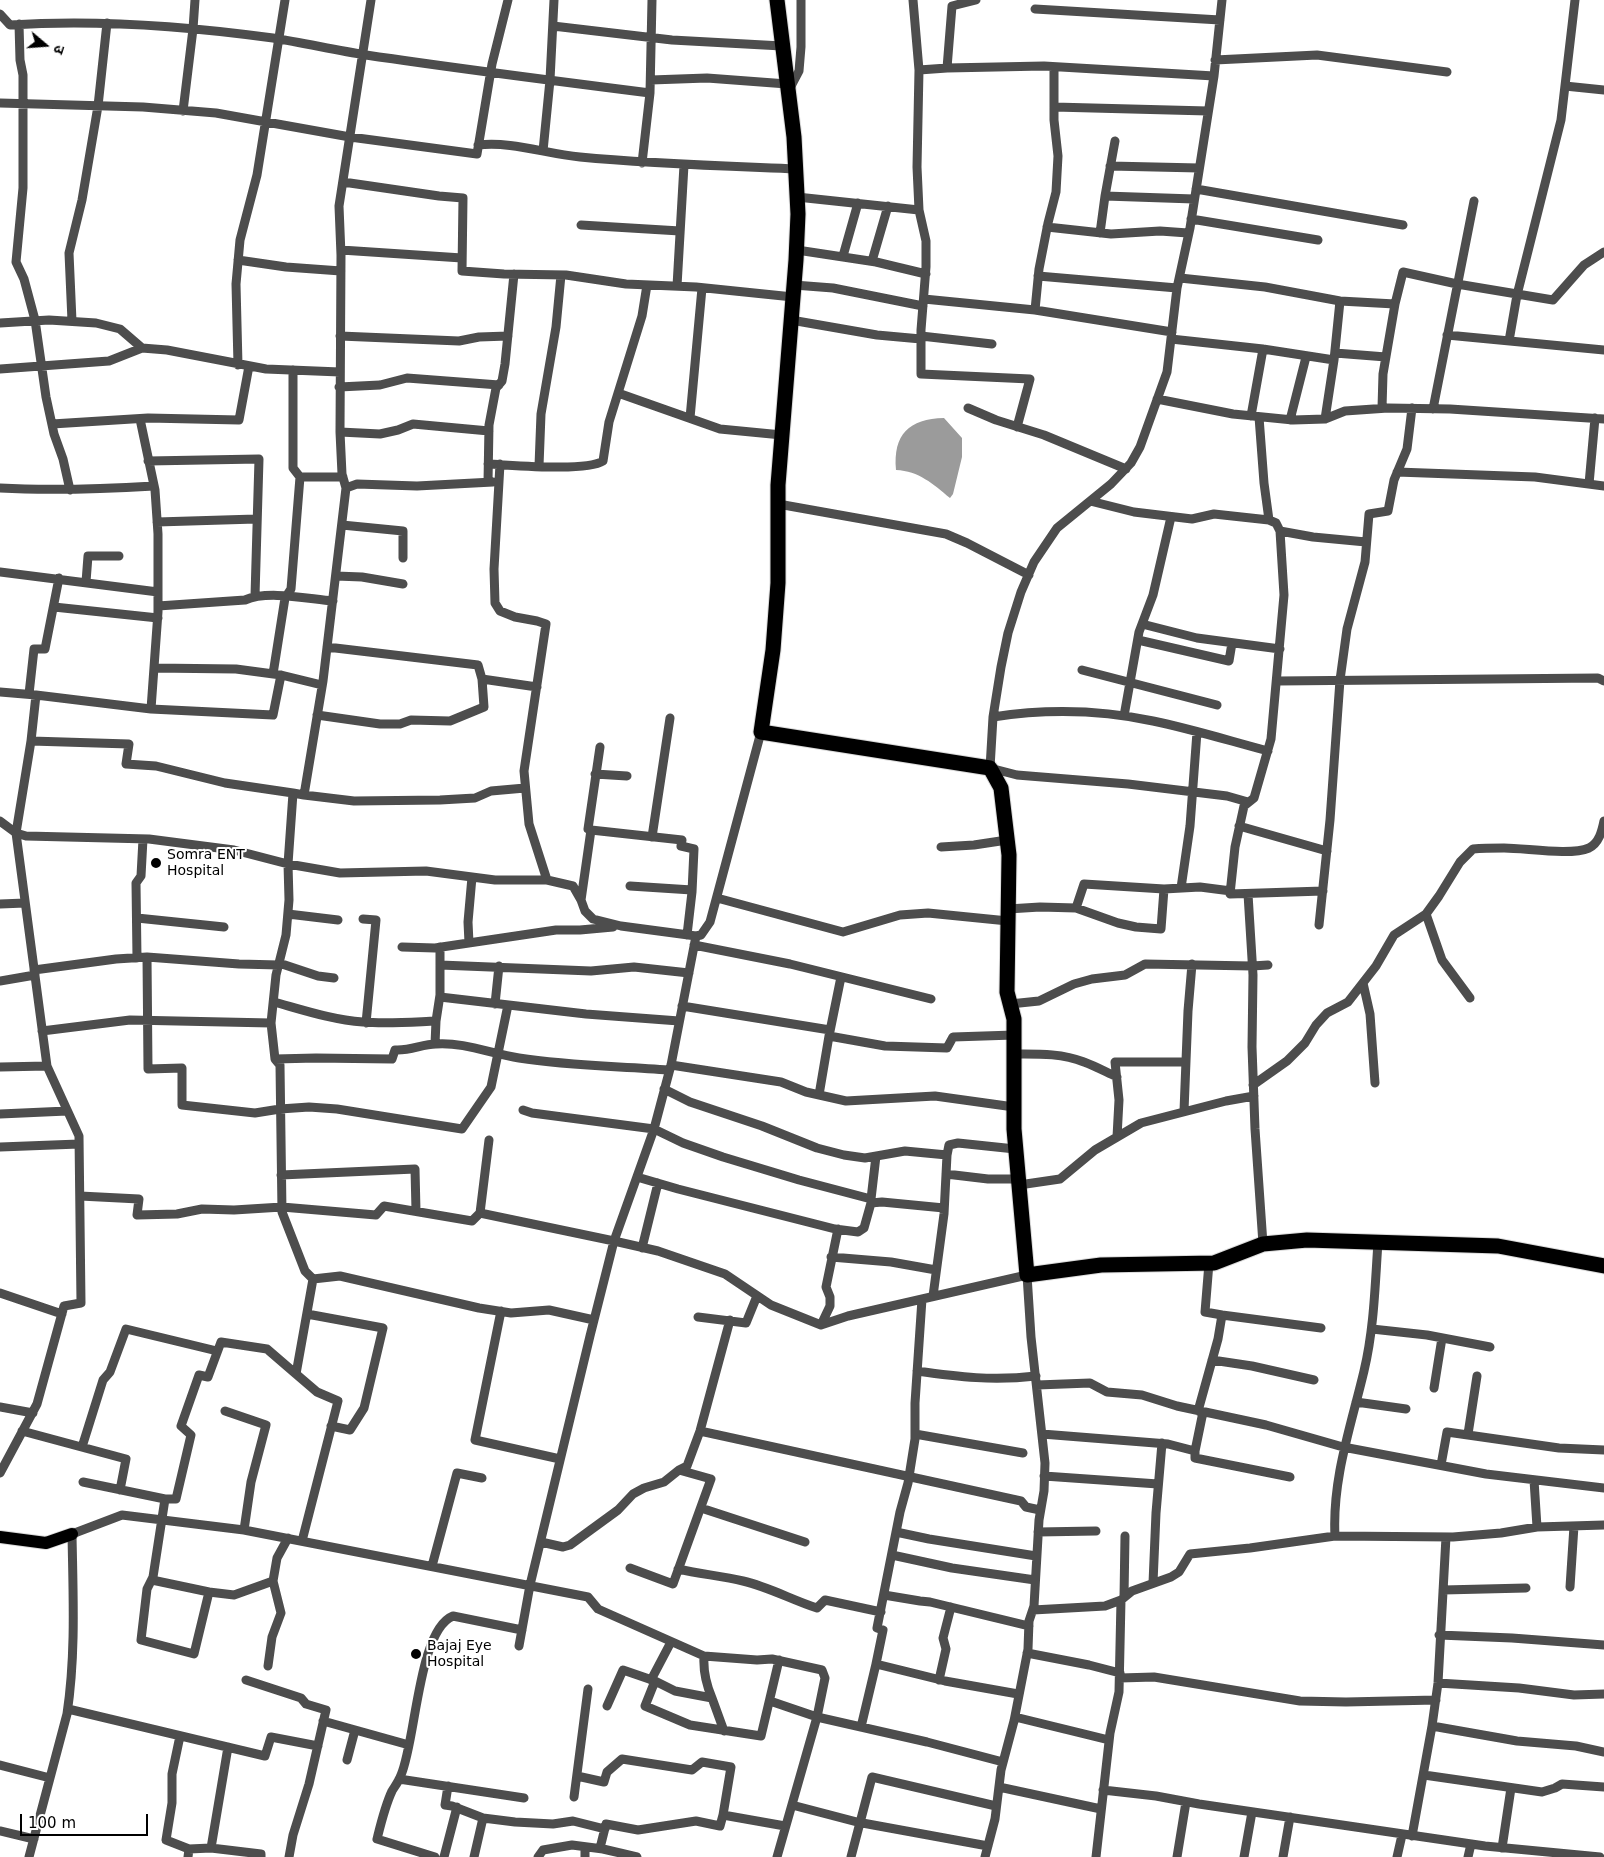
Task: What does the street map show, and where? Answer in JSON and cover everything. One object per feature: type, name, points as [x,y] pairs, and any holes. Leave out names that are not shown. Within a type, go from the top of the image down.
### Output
[{"type":"highway","points":[[777,0],[794,137],[797,250],[782,435],[778,504],[778,582],[773,650],[761,732],[990,768],[1001,788],[1009,854],[1007,992],[1014,1019],[1016,1149],[1027,1275],[1101,1265],[1209,1264],[1264,1244],[1307,1240],[1498,1246],[1604,1266]]},
{"type":"main road","points":[[0,1538],[46,1543],[72,1534]]},
{"type":"street","points":[[183,111],[195,0]]},
{"type":"street","points":[[238,365],[236,284],[240,240],[257,175],[267,122],[285,0]]},
{"type":"street","points":[[304,795],[322,685],[346,488],[343,477],[340,432],[341,270],[339,206],[371,0]]},
{"type":"street","points":[[0,104],[98,106],[216,113],[350,137],[476,154],[490,74],[508,0]]},
{"type":"street","points":[[544,151],[554,0]]},
{"type":"street","points":[[642,163],[651,80],[652,0]]},
{"type":"street","points":[[651,80],[707,78],[788,88],[799,71],[801,0]]},
{"type":"street","points":[[913,0],[919,70],[916,167],[919,210],[926,241],[921,374],[1030,379],[1018,427]]},
{"type":"street","points":[[947,68],[952,6],[976,0]]},
{"type":"street","points":[[1222,0],[1214,76],[1191,219],[1177,288],[1167,372],[1140,447],[1131,463],[1111,484],[1057,528],[1034,562],[1008,633],[992,717],[990,768],[1017,775],[1128,784],[1227,796],[1248,802]]},
{"type":"street","points":[[1508,341],[1517,295],[1561,120],[1575,0]]},
{"type":"street","points":[[1035,9],[1220,20]]},
{"type":"street","points":[[0,14],[10,25],[107,23],[193,29],[280,39],[363,55],[490,74],[650,92]]},
{"type":"street","points":[[72,321],[69,253],[82,200],[98,106],[107,23]]},
{"type":"street","points":[[19,24],[20,60],[23,75],[24,188],[16,262],[24,279],[34,320],[52,424],[64,459],[70,490]]},
{"type":"street","points":[[553,26],[652,38],[782,46]]},
{"type":"street","points":[[1215,60],[1317,55],[1447,72]]},
{"type":"street","points":[[919,70],[1044,66],[1214,76]]},
{"type":"street","points":[[1035,310],[1038,276],[1056,192],[1058,156],[1054,107],[1054,68]]},
{"type":"street","points":[[1565,86],[1604,90]]},
{"type":"street","points":[[1054,107],[1208,111]]},
{"type":"street","points":[[1100,233],[1115,141]]},
{"type":"street","points":[[478,145],[490,144],[568,156],[642,163],[796,169]]},
{"type":"street","points":[[677,286],[684,165]]},
{"type":"street","points":[[1110,166],[1199,168]]},
{"type":"street","points":[[343,182],[463,198],[462,271],[561,275],[647,285],[702,288],[794,291],[833,288],[924,302],[1035,310],[1171,336],[1306,357],[1386,357]]},
{"type":"street","points":[[1196,189],[1403,224]]},
{"type":"street","points":[[1105,196],[1194,199]]},
{"type":"street","points":[[797,197],[919,210]]},
{"type":"street","points":[[1433,409],[1474,201]]},
{"type":"street","points":[[843,256],[858,203]]},
{"type":"street","points":[[872,261],[888,206]]},
{"type":"street","points":[[1191,219],[1318,240]]},
{"type":"street","points":[[581,225],[680,231]]},
{"type":"street","points":[[1047,227],[1111,234],[1160,230],[1188,233]]},
{"type":"street","points":[[340,250],[462,258]]},
{"type":"street","points":[[797,250],[872,261],[926,274]]},
{"type":"street","points":[[1382,408],[1386,357],[1394,304],[1404,272],[1457,284],[1553,300],[1584,265],[1604,252]]},
{"type":"street","points":[[238,260],[341,270]]},
{"type":"street","points":[[488,482],[489,431],[496,388],[502,381],[514,274]]},
{"type":"street","points":[[539,466],[541,414],[556,327],[561,275]]},
{"type":"street","points":[[1038,276],[1177,288]]},
{"type":"street","points":[[1180,278],[1266,287],[1340,301],[1394,304]]},
{"type":"street","points":[[488,464],[587,466],[598,465],[603,461],[609,422],[642,316],[647,285]]},
{"type":"street","points":[[690,418],[702,288]]},
{"type":"street","points":[[1325,420],[1335,357],[1340,301]]},
{"type":"street","points":[[0,323],[34,320],[96,323],[120,329],[142,348]]},
{"type":"street","points":[[791,320],[877,335],[992,344]]},
{"type":"street","points":[[1447,335],[1604,350]]},
{"type":"street","points":[[340,336],[458,341],[478,337],[508,336]]},
{"type":"street","points":[[0,369],[109,361],[142,348],[167,350],[238,365],[340,372]]},
{"type":"street","points":[[1263,350],[1255,416],[1269,520]]},
{"type":"street","points":[[1290,420],[1306,357]]},
{"type":"street","points":[[52,424],[140,419],[190,418],[239,420],[250,366]]},
{"type":"street","points":[[0,692],[32,694],[151,709],[273,716],[286,596],[291,589],[300,477],[293,468],[293,370]]},
{"type":"street","points":[[339,387],[380,385],[407,378],[499,385]]},
{"type":"street","points":[[618,393],[720,429],[782,435]]},
{"type":"street","points":[[1156,399],[1233,414],[1290,420],[1325,420],[1344,411],[1382,408],[1433,409],[1600,419],[1589,484]]},
{"type":"street","points":[[968,408],[996,420],[1044,435],[1126,468]]},
{"type":"street","points":[[1319,924],[1346,629],[1365,562],[1369,514],[1388,511],[1394,480],[1407,449],[1412,408]]},
{"type":"street","points":[[140,419],[154,486],[157,522],[158,618],[151,709]]},
{"type":"street","points":[[340,432],[380,434],[413,424],[489,431]]},
{"type":"street","points":[[148,461],[258,459],[254,596]]},
{"type":"street","points":[[500,464],[494,603],[500,611],[507,614],[546,624],[524,771],[529,824],[547,880]]},
{"type":"street","points":[[1398,472],[1535,477],[1604,486]]},
{"type":"street","points":[[300,477],[343,477]]},
{"type":"street","points":[[346,488],[357,484],[417,486],[498,482]]},
{"type":"street","points":[[0,488],[70,490],[154,486]]},
{"type":"street","points":[[1090,501],[1134,512],[1192,519],[1214,514],[1269,520],[1276,523],[1280,531],[1284,595],[1278,681],[1271,739],[1254,798],[1244,806],[1239,826],[1230,891]]},
{"type":"street","points":[[778,504],[946,534],[1029,575]]},
{"type":"street","points":[[1124,716],[1138,640],[1153,595],[1171,516]]},
{"type":"street","points":[[157,522],[256,519]]},
{"type":"street","points":[[342,525],[403,531],[403,558]]},
{"type":"street","points":[[1280,531],[1313,537],[1366,542]]},
{"type":"street","points":[[86,582],[88,556],[119,556]]},
{"type":"street","points":[[0,572],[158,592]]},
{"type":"street","points":[[336,576],[403,584]]},
{"type":"street","points":[[0,1473],[37,1404],[64,1306],[81,1303],[79,1136],[47,1066],[16,833],[31,741],[34,649],[45,649],[59,578]]},
{"type":"street","points":[[158,606],[245,600],[254,596],[286,596],[333,601]]},
{"type":"street","points":[[54,607],[158,618]]},
{"type":"street","points":[[1142,624],[1198,638],[1280,649]]},
{"type":"street","points":[[1138,640],[1229,662],[1232,644]]},
{"type":"street","points":[[317,715],[380,724],[400,724],[412,720],[450,721],[484,708],[482,679],[478,665],[327,647]]},
{"type":"street","points":[[154,668],[236,669],[277,675],[322,685]]},
{"type":"street","points":[[1082,670],[1217,705]]},
{"type":"street","points":[[1278,681],[1598,678],[1604,680]]},
{"type":"street","points":[[482,679],[536,687]]},
{"type":"street","points":[[992,717],[1018,713],[1072,712],[1124,716],[1152,720],[1268,751]]},
{"type":"street","points":[[652,837],[670,718]]},
{"type":"street","points":[[693,939],[701,935],[710,922],[761,732]]},
{"type":"street","points":[[1181,888],[1190,826],[1197,732]]},
{"type":"street","points":[[31,741],[129,744],[126,764],[156,766],[225,783],[354,801],[475,798],[491,791],[525,788]]},
{"type":"street","points":[[581,900],[591,830],[588,829],[600,747]]},
{"type":"street","points":[[595,774],[627,776]]},
{"type":"street","points":[[293,793],[286,935],[279,964],[271,1023],[275,1059],[280,1065],[282,1208],[305,1271],[313,1279]]},
{"type":"street","points":[[1253,1084],[1287,1061],[1305,1043],[1316,1025],[1327,1013],[1348,1002],[1376,966],[1394,935],[1426,914],[1460,862],[1473,848],[1565,851],[1589,848],[1601,840],[1604,822]]},
{"type":"street","points":[[1,824],[16,833],[26,836],[143,839],[234,850],[288,864],[340,873],[426,871],[495,880],[547,880],[573,886],[585,911],[593,919],[693,939],[931,999]]},
{"type":"street","points":[[1239,826],[1327,851]]},
{"type":"street","points":[[519,1646],[530,1585],[614,1241],[654,1129],[670,1068],[689,973],[693,939],[692,890],[694,850],[681,846],[682,840],[591,830]]},
{"type":"street","points":[[137,958],[136,883],[141,876],[143,839]]},
{"type":"street","points":[[941,847],[1007,840]]},
{"type":"street","points":[[469,943],[468,922],[472,877]]},
{"type":"street","points":[[1076,908],[1084,884],[1164,888],[1200,887],[1230,891],[1230,894],[1323,891]]},
{"type":"street","points":[[630,886],[692,890]]},
{"type":"street","points":[[717,898],[843,932],[900,914],[1008,915],[1040,907],[1076,908],[1118,923],[1136,927],[1161,928],[1164,888]]},
{"type":"street","points":[[1248,894],[1252,966],[1253,1084],[1264,1244]]},
{"type":"street","points":[[0,904],[25,904]]},
{"type":"street","points":[[288,914],[338,920]]},
{"type":"street","points":[[1426,914],[1442,960],[1470,998]]},
{"type":"street","points":[[137,918],[224,927]]},
{"type":"street","points":[[363,919],[376,920],[366,1022]]},
{"type":"street","points":[[402,947],[440,947],[556,930],[621,926]]},
{"type":"street","points":[[435,1044],[440,997],[440,947]]},
{"type":"street","points":[[0,982],[64,965],[147,957],[239,964],[279,964],[318,976],[334,978]]},
{"type":"street","points":[[147,957],[148,1069],[182,1068],[182,1105],[255,1113],[280,1109],[337,1109],[462,1129],[491,1087],[508,1005]]},
{"type":"street","points":[[1010,1004],[1039,1001],[1074,984],[1092,978],[1125,975],[1145,964],[1268,965]]},
{"type":"street","points":[[1184,1111],[1192,964]]},
{"type":"street","points":[[440,965],[591,971],[634,967],[689,973]]},
{"type":"street","points":[[495,1004],[498,966]]},
{"type":"street","points":[[819,1095],[829,1033],[841,977]]},
{"type":"street","points":[[1363,983],[1370,1014],[1375,1083]]},
{"type":"street","points":[[440,997],[679,1021]]},
{"type":"street","points":[[274,1002],[330,1017],[366,1022],[436,1021]]},
{"type":"street","points":[[682,1006],[829,1033],[885,1046],[947,1048],[953,1037],[1014,1035]]},
{"type":"street","points":[[42,1031],[130,1020],[271,1023]]},
{"type":"street","points":[[275,1059],[392,1059],[395,1050],[406,1051],[435,1044],[463,1046],[554,1063],[670,1068],[781,1082],[806,1092],[846,1101],[935,1096],[1014,1106]]},
{"type":"street","points":[[1014,1054],[1061,1056],[1083,1061],[1117,1076]]},
{"type":"street","points":[[1117,1137],[1119,1100],[1115,1062],[1186,1062]]},
{"type":"street","points":[[0,1067],[47,1066]]},
{"type":"street","points":[[664,1090],[690,1102],[762,1126],[817,1148],[865,1158],[905,1151],[947,1155]]},
{"type":"street","points":[[946,1174],[1018,1182],[1060,1179],[1095,1150],[1141,1123],[1184,1111],[1254,1096]]},
{"type":"street","points":[[523,1110],[532,1113],[654,1129],[684,1143],[722,1157],[871,1201],[944,1208]]},
{"type":"street","points":[[0,1114],[67,1111]]},
{"type":"street","points":[[80,1196],[138,1199],[137,1216],[177,1214],[202,1209],[282,1208],[376,1215],[384,1206],[472,1221],[480,1214],[489,1140]]},
{"type":"street","points":[[933,1296],[944,1208],[949,1145],[958,1143],[1016,1149]]},
{"type":"street","points":[[0,1147],[79,1144]]},
{"type":"street","points":[[637,1177],[838,1230],[858,1232],[864,1228],[871,1201],[876,1156]]},
{"type":"street","points":[[281,1175],[415,1169],[416,1212]]},
{"type":"street","points":[[642,1248],[658,1183]]},
{"type":"street","points":[[480,1214],[614,1241],[725,1274],[771,1305],[821,1325],[848,1316],[1027,1275],[1042,1434],[1044,1476],[1033,1610],[1015,1717],[1003,1762],[985,1857]]},
{"type":"street","points":[[821,1325],[830,1306],[830,1297],[826,1287],[838,1230]]},
{"type":"street","points":[[1335,1536],[1334,1523],[1343,1447],[1364,1372],[1372,1329],[1378,1242]]},
{"type":"street","points":[[831,1257],[891,1262],[936,1270]]},
{"type":"street","points":[[1209,1264],[1205,1312],[1321,1328]]},
{"type":"street","points":[[313,1279],[340,1276],[480,1308],[511,1313],[549,1310],[594,1320]]},
{"type":"street","points":[[296,1374],[313,1279]]},
{"type":"street","points":[[0,1293],[62,1314]]},
{"type":"street","points":[[698,1317],[746,1322],[757,1296]]},
{"type":"street","points":[[861,1727],[883,1630],[877,1628],[909,1476],[915,1434],[915,1402],[922,1299]]},
{"type":"street","points":[[501,1311],[475,1440],[560,1459]]},
{"type":"street","points":[[307,1314],[383,1328],[364,1408],[350,1430],[331,1426]]},
{"type":"street","points":[[1222,1315],[1201,1411],[1195,1458],[1290,1477]]},
{"type":"street","points":[[541,1542],[563,1547],[570,1545],[618,1510],[633,1494],[644,1488],[664,1482],[687,1466],[700,1431],[730,1320]]},
{"type":"street","points":[[82,1447],[103,1380],[110,1372],[126,1329],[217,1352]]},
{"type":"street","points":[[1372,1329],[1442,1338],[1490,1347]]},
{"type":"street","points":[[1434,1388],[1442,1338]]},
{"type":"street","points":[[83,1482],[165,1499],[176,1499],[191,1436],[181,1426],[199,1375],[208,1377],[221,1342],[267,1349],[317,1392],[338,1401],[302,1541]]},
{"type":"street","points":[[1212,1360],[1252,1366],[1314,1380]]},
{"type":"street","points":[[917,1371],[976,1379],[1090,1383],[1107,1392],[1142,1395],[1201,1411],[1266,1425],[1343,1447],[1486,1474],[1604,1488]]},
{"type":"street","points":[[1468,1434],[1477,1376]]},
{"type":"street","points":[[1356,1402],[1406,1409]]},
{"type":"street","points":[[0,1407],[32,1413]]},
{"type":"street","points":[[225,1411],[266,1425],[251,1482],[244,1530]]},
{"type":"street","points":[[22,1431],[126,1459],[120,1490]]},
{"type":"street","points":[[700,1431],[1021,1501],[1026,1507],[1040,1510]]},
{"type":"street","points":[[1441,1465],[1447,1432],[1559,1448],[1604,1450]]},
{"type":"street","points":[[915,1434],[1023,1453]]},
{"type":"street","points":[[1042,1434],[1162,1443],[1195,1451]]},
{"type":"street","points":[[1153,1583],[1162,1443]]},
{"type":"street","points":[[630,1568],[673,1584],[711,1480],[679,1470]]},
{"type":"street","points":[[432,1566],[457,1473],[482,1478]]},
{"type":"street","points":[[1044,1476],[1158,1484]]},
{"type":"street","points":[[1534,1480],[1537,1527]]},
{"type":"street","points":[[165,1499],[152,1580],[147,1589],[141,1640],[194,1654],[209,1592]]},
{"type":"street","points":[[701,1508],[805,1542]]},
{"type":"street","points":[[29,1857],[68,1709],[74,1630],[72,1534],[122,1515],[244,1530],[588,1597],[598,1609],[704,1656],[779,1660],[822,1670],[825,1678],[817,1717],[776,1857]]},
{"type":"street","points":[[1033,1610],[1106,1606],[1123,1599],[1132,1590],[1179,1572],[1190,1554],[1335,1536],[1446,1536],[1501,1533],[1537,1527],[1604,1525]]},
{"type":"street","points":[[1570,1588],[1574,1526]]},
{"type":"street","points":[[1038,1532],[1096,1531]]},
{"type":"street","points":[[896,1532],[1036,1556]]},
{"type":"street","points":[[1096,1857],[1109,1740],[1119,1692],[1125,1536]]},
{"type":"street","points":[[1412,1836],[1424,1775],[1438,1683],[1446,1536]]},
{"type":"street","points":[[268,1666],[272,1637],[282,1613],[273,1581],[277,1558],[288,1538]]},
{"type":"street","points":[[892,1555],[952,1568],[1035,1580]]},
{"type":"street","points":[[678,1569],[744,1581],[770,1589],[817,1608],[825,1600],[881,1612]]},
{"type":"street","points":[[152,1580],[234,1596],[273,1581]]},
{"type":"street","points":[[1442,1590],[1526,1588]]},
{"type":"street","points":[[884,1595],[951,1606],[1029,1626]]},
{"type":"street","points":[[939,1680],[946,1648],[943,1638],[951,1606]]},
{"type":"street","points":[[435,1857],[377,1838],[392,1792],[399,1779],[409,1744],[415,1708],[431,1644],[438,1629],[447,1619],[453,1616],[522,1630]]},
{"type":"street","points":[[1440,1635],[1604,1645]]},
{"type":"street","points":[[671,1642],[653,1681],[645,1706],[690,1725],[761,1736],[779,1660]]},
{"type":"street","points":[[1026,1653],[1089,1665],[1120,1676],[1154,1677],[1300,1700],[1346,1702],[1436,1700]]},
{"type":"street","points":[[704,1656],[703,1672],[706,1686],[724,1730]]},
{"type":"street","points":[[876,1664],[939,1680],[1018,1694]]},
{"type":"street","points":[[607,1706],[623,1670],[675,1691],[712,1698]]},
{"type":"street","points":[[246,1680],[301,1698],[306,1704],[326,1710],[309,1784],[288,1857]]},
{"type":"street","points":[[1438,1683],[1502,1686],[1574,1695],[1604,1694]]},
{"type":"street","points":[[574,1797],[588,1689]]},
{"type":"street","points":[[770,1701],[817,1717],[927,1742],[1003,1762]]},
{"type":"street","points":[[68,1709],[265,1756],[271,1737],[318,1746]]},
{"type":"street","points":[[1015,1717],[1109,1740]]},
{"type":"street","points":[[323,1721],[409,1744]]},
{"type":"street","points":[[1432,1726],[1517,1741],[1576,1746],[1604,1752]]},
{"type":"street","points":[[347,1760],[355,1730]]},
{"type":"street","points":[[180,1736],[172,1774],[172,1803],[166,1840],[189,1853],[212,1848],[261,1854],[261,1857]]},
{"type":"street","points":[[212,1848],[228,1747]]},
{"type":"street","points":[[577,1776],[604,1782],[607,1772],[622,1759],[692,1770],[702,1762],[731,1767],[720,1826],[696,1821],[638,1830],[606,1824],[600,1848]]},
{"type":"street","points":[[0,1765],[50,1778]]},
{"type":"street","points":[[1424,1775],[1542,1792],[1562,1784],[1604,1787]]},
{"type":"street","points":[[851,1857],[872,1777],[996,1806]]},
{"type":"street","points":[[399,1779],[524,1798]]},
{"type":"street","points":[[448,1786],[445,1805],[483,1818],[553,1824],[572,1821],[605,1829]]},
{"type":"street","points":[[999,1787],[1102,1809]]},
{"type":"street","points":[[1491,1857],[1497,1848],[1511,1788]]},
{"type":"street","points":[[1103,1790],[1156,1796],[1290,1818],[1537,1854],[1600,1857]]},
{"type":"street","points":[[1177,1857],[1186,1802]]},
{"type":"street","points":[[792,1805],[860,1823],[988,1846]]},
{"type":"street","points":[[444,1857],[457,1808]]},
{"type":"street","points":[[1244,1857],[1252,1812]]},
{"type":"street","points":[[722,1814],[785,1826]]},
{"type":"street","points":[[474,1857],[483,1818]]},
{"type":"street","points":[[1283,1857],[1290,1818]]},
{"type":"street","points":[[0,1831],[34,1839]]},
{"type":"street","points":[[1397,1857],[1402,1835]]},
{"type":"street","points":[[1468,1857],[1470,1844]]},
{"type":"street","points":[[538,1857],[543,1850],[572,1845],[600,1848],[637,1857]]},
{"type":"street","points":[[585,1847],[585,1857]]},
{"type":"shaded area","points":[[944,418],[962,438],[962,457],[953,494],[950,498],[932,483],[919,476],[896,470],[897,447],[906,431],[921,421]]},
{"type":"place","name":"Somra ENT Hospital","points":[[156,863]]},
{"type":"place","name":"Bajaj Eye Hospital","points":[[416,1654]]}]
